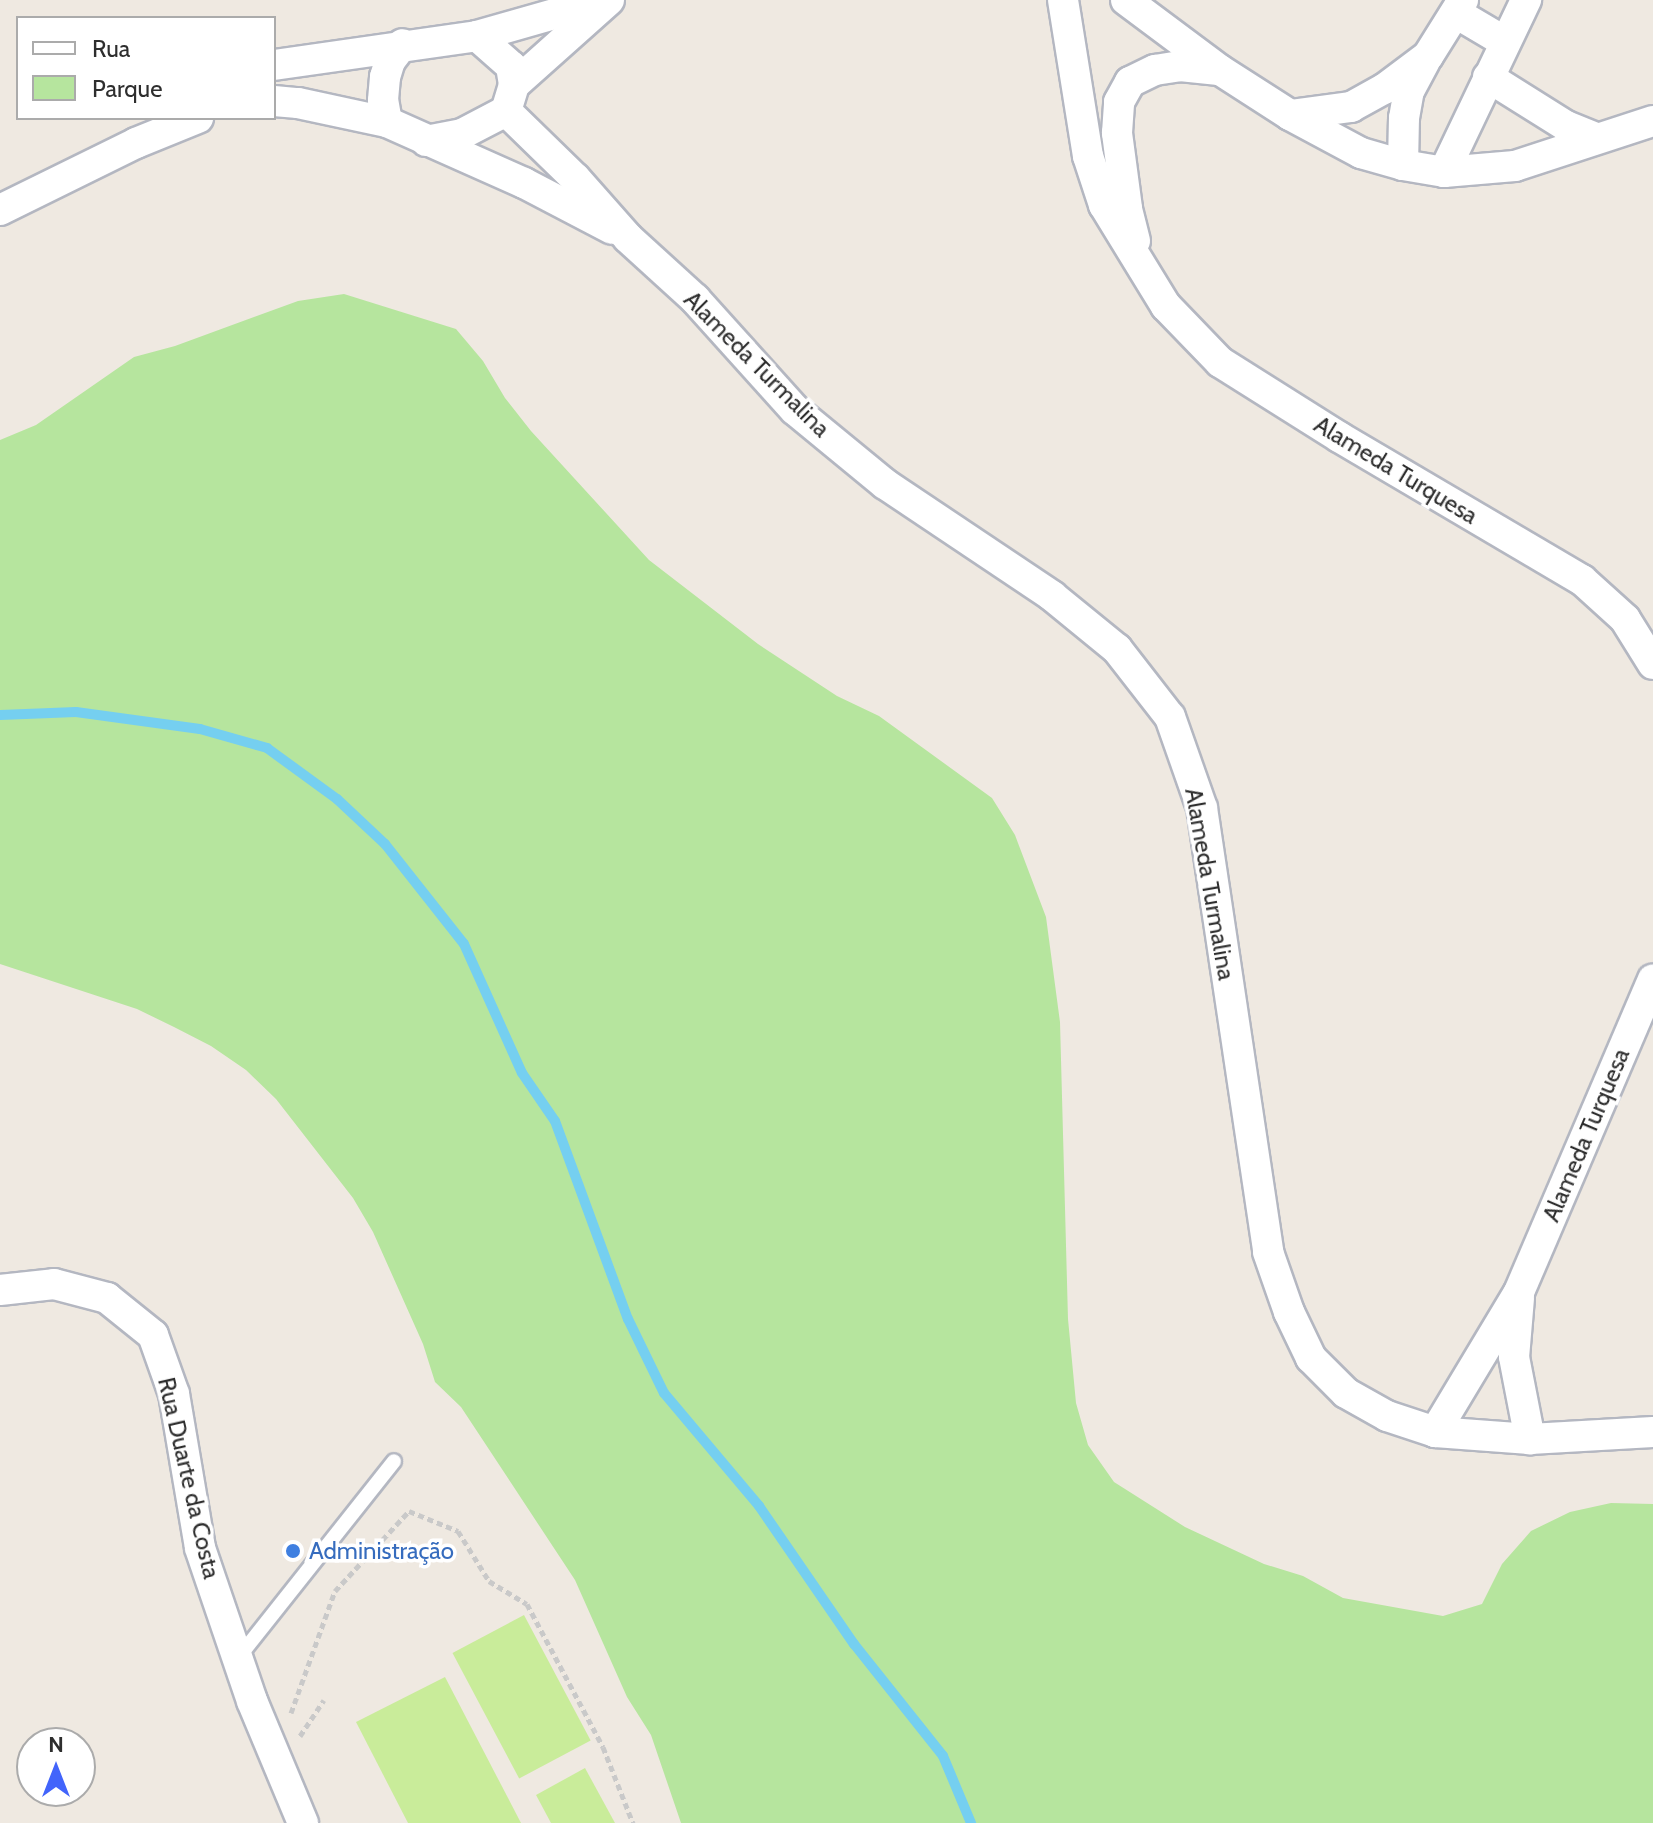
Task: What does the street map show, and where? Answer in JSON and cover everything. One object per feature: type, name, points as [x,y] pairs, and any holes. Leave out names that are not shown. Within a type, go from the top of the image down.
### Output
[{"type":"street","points":[[276,65],[403,44],[477,36],[603,0]]},
{"type":"street","points":[[426,141],[462,134],[510,98],[609,0]]},
{"type":"street","name":"Alameda Turquesa","points":[[1063,0],[1088,156],[1104,205],[1166,306],[1220,362],[1339,437],[1582,580],[1625,619],[1653,664]]},
{"type":"street","points":[[1126,0],[1220,70],[1290,115],[1361,153],[1403,165],[1444,172],[1515,166],[1653,121]]},
{"type":"street","points":[[1444,172],[1526,0]]},
{"type":"street","points":[[1403,165],[1404,118],[1409,91],[1460,6],[1505,42]]},
{"type":"street","points":[[477,36],[511,66],[510,98]]},
{"type":"street","points":[[387,122],[385,77],[390,61],[403,44]]},
{"type":"street","points":[[1290,115],[1351,107],[1384,89],[1428,56]]},
{"type":"street","name":"Alameda Turquesa","points":[[1143,270],[1127,208],[1117,133],[1119,102],[1130,82],[1155,70],[1180,66],[1220,70]]},
{"type":"street","points":[[1488,77],[1566,126],[1596,138]]},
{"type":"street","name":"Alameda Turmalina","points":[[510,98],[628,238],[695,299],[795,410],[885,484],[1052,596],[1117,649],[1170,717],[1202,808],[1268,1252],[1289,1312],[1311,1358],[1346,1393],[1387,1416],[1435,1432],[1530,1439],[1653,1432]]},
{"type":"street","name":"Alameda Turmalina","points":[[276,101],[387,122],[524,183],[628,238]]},
{"type":"street","points":[[136,143],[165,120]]},
{"type":"street","points":[[0,210],[136,143],[193,120]]},
{"type":"street","name":"Alameda Turquesa","points":[[1435,1432],[1519,1292],[1653,979]]},
{"type":"street","name":"Rua Duarte da Costa","points":[[0,1290],[54,1284],[107,1298],[153,1335],[174,1394],[200,1548],[263,1730],[303,1823]]},
{"type":"street","name":"Alameda Turquesa","points":[[1519,1292],[1514,1357],[1530,1439]]},
{"type":"lane","points":[[238,1659],[394,1461]]},
{"type":"path","points":[[303,1748],[290,1715],[335,1591],[409,1511],[458,1531],[489,1581],[527,1604],[603,1747],[633,1823]]},
{"type":"path","points":[[299,1738],[324,1700]]},
{"type":"green space","points":[[344,294],[456,329],[483,361],[505,398],[531,431],[649,560],[758,644],[837,696],[879,716],[992,798],[1015,835],[1046,917],[1060,1022],[1068,1319],[1076,1403],[1088,1445],[1114,1482],[1185,1527],[1264,1564],[1303,1576],[1343,1598],[1443,1616],[1482,1604],[1502,1564],[1531,1531],[1570,1512],[1611,1503],[1653,1504],[1653,1823],[681,1823],[651,1735],[627,1697],[575,1580],[461,1407],[435,1382],[423,1344],[373,1232],[353,1198],[276,1099],[246,1070],[211,1046],[174,1027],[137,1009],[0,964],[0,440],[36,425],[134,357],[175,346],[298,301]]},
{"type":"green space","points":[[524,1615],[591,1740],[519,1778],[452,1653]]},
{"type":"green space","points":[[445,1677],[521,1823],[408,1823],[356,1722]]},
{"type":"green space","points":[[585,1768],[615,1823],[551,1823],[536,1795]]},
{"type":"waterway","points":[[0,715],[76,712],[200,729],[267,748],[337,799],[385,844],[464,944],[522,1073],[555,1121],[628,1319],[664,1393],[759,1506],[854,1644],[943,1756],[971,1823]]},
{"type":"place","name":"Administração","points":[[293,1551]]}]
